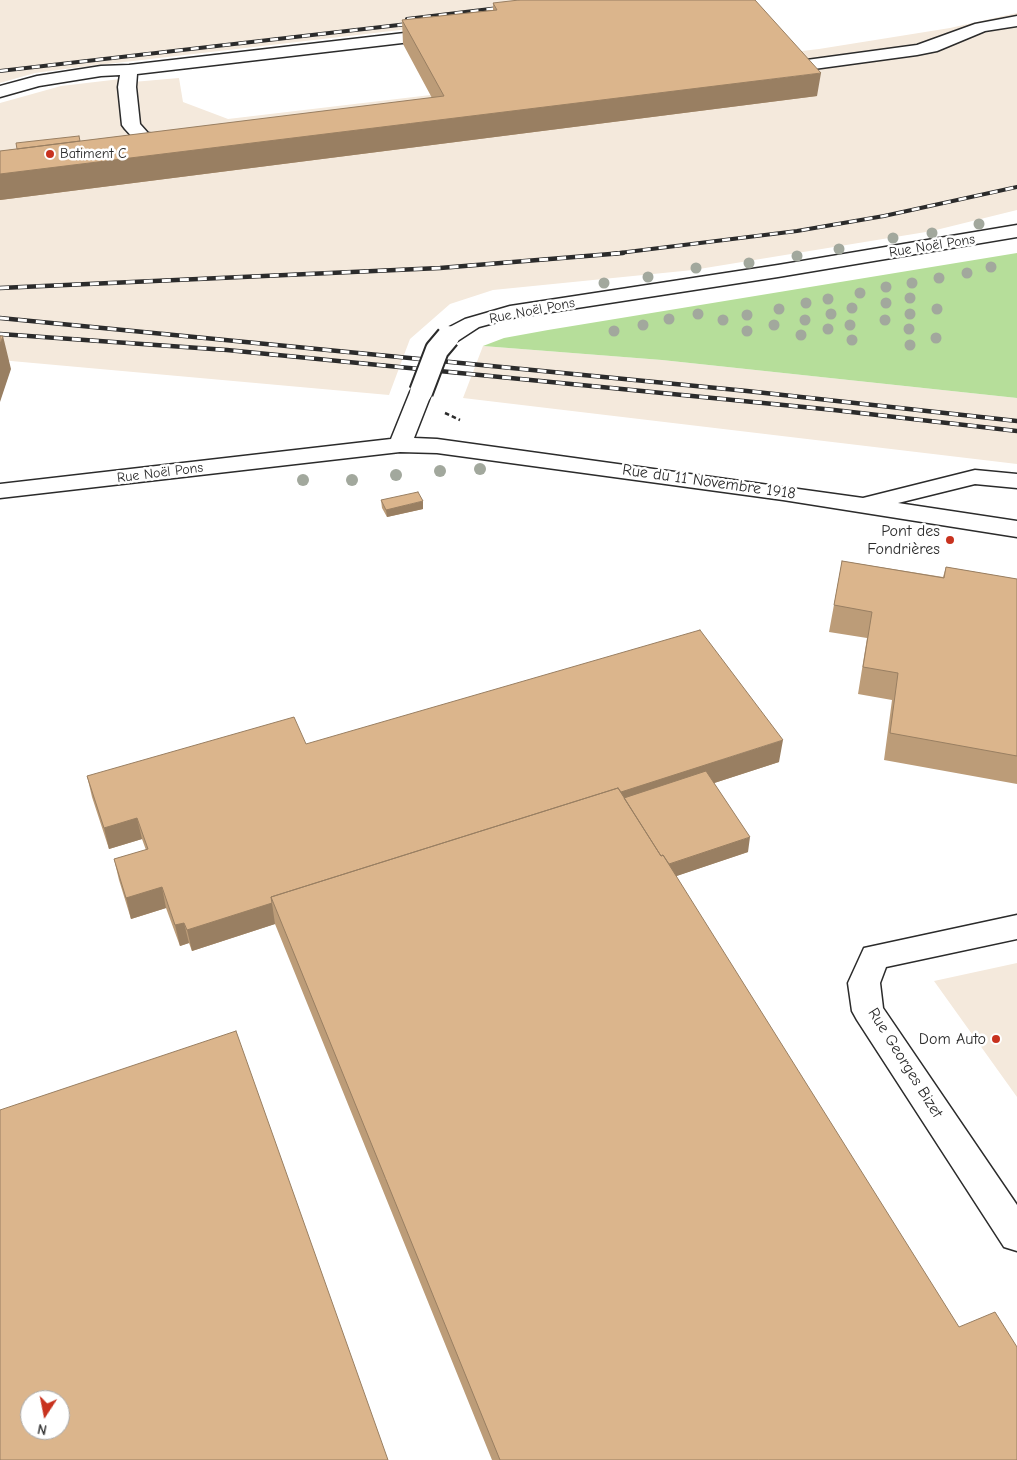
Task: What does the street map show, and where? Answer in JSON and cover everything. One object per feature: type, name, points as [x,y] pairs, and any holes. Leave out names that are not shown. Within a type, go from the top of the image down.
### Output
[{"type":"street","points":[[764,71],[918,50],[932,47],[981,27],[1017,21]]},
{"type":"street","points":[[0,92],[36,81],[74,75],[451,32]]},
{"type":"street","points":[[129,70],[127,87],[131,125],[142,137],[164,143],[188,143]]},
{"type":"street","name":"Rue Noël Pons","points":[[0,491],[400,445],[437,350],[448,337],[472,323],[510,312],[778,271],[1017,231]]},
{"type":"street","name":"Rue du 11 Novembre 1918","points":[[400,445],[437,446],[516,456],[861,504],[1017,530]]},
{"type":"street","points":[[861,504],[976,477],[1017,481]]},
{"type":"street","name":"Rue Georges Bizet","points":[[1017,927],[875,957],[864,983],[868,1011],[1017,1235]]},
{"type":"shaded area","points":[[0,0],[659,0],[73,68],[35,73],[0,83]]},
{"type":"shaded area","points":[[1017,13],[1017,210],[932,231],[693,270],[493,290],[450,304],[410,339],[389,395],[0,360],[0,103],[61,86],[129,78],[133,82],[179,78],[183,102],[228,119],[819,49],[950,28]]},
{"type":"shaded area","points":[[483,346],[662,360],[1017,398],[1017,464],[463,398]]},
{"type":"shaded area","name":"Dom Auto","points":[[1017,963],[1017,1097],[934,981]]},
{"type":"green space","points":[[1017,253],[1017,398],[662,360],[483,346],[504,338],[548,330]]},
{"type":"building","points":[[519,0],[755,0],[821,73],[0,174],[0,151],[444,96],[402,20],[497,10],[493,3]]},
{"type":"building","points":[[79,136],[80,141],[17,149],[16,143]]},
{"type":"building","points":[[418,492],[423,501],[386,510],[381,500]]},
{"type":"building","points":[[842,561],[944,578],[946,567],[1017,579],[1017,756],[890,733],[898,673],[863,667],[872,612],[834,605]]},
{"type":"building","points":[[700,630],[783,740],[621,792],[618,788],[271,897],[272,903],[187,930],[184,923],[175,925],[162,887],[126,898],[114,859],[148,849],[137,818],[104,828],[87,776],[294,717],[306,744]]},
{"type":"building","points":[[706,771],[750,837],[669,864],[663,855],[661,856],[624,798]]},
{"type":"building","points":[[618,788],[661,856],[663,855],[959,1327],[995,1312],[1017,1347],[1017,1460],[500,1460],[271,897]]},
{"type":"building","points":[[236,1031],[388,1460],[0,1460],[0,1110]]},
{"type":"railway","points":[[407,19],[507,7]]},
{"type":"railway","points":[[0,71],[416,23]]},
{"type":"railway","points":[[611,254],[797,231],[884,216],[1017,187]]},
{"type":"railway","points":[[611,254],[623,253]]},
{"type":"railway","points":[[0,288],[440,268],[611,254]]},
{"type":"railway","points":[[0,318],[747,391],[1017,421]]},
{"type":"railway","points":[[0,334],[227,350],[834,410],[1017,431]]},
{"type":"place","name":"Batiment C","points":[[50,154]]},
{"type":"place","name":"Pont des Fondrières","points":[[950,540]]},
{"type":"place","name":"Dom Auto","points":[[996,1039]]}]
